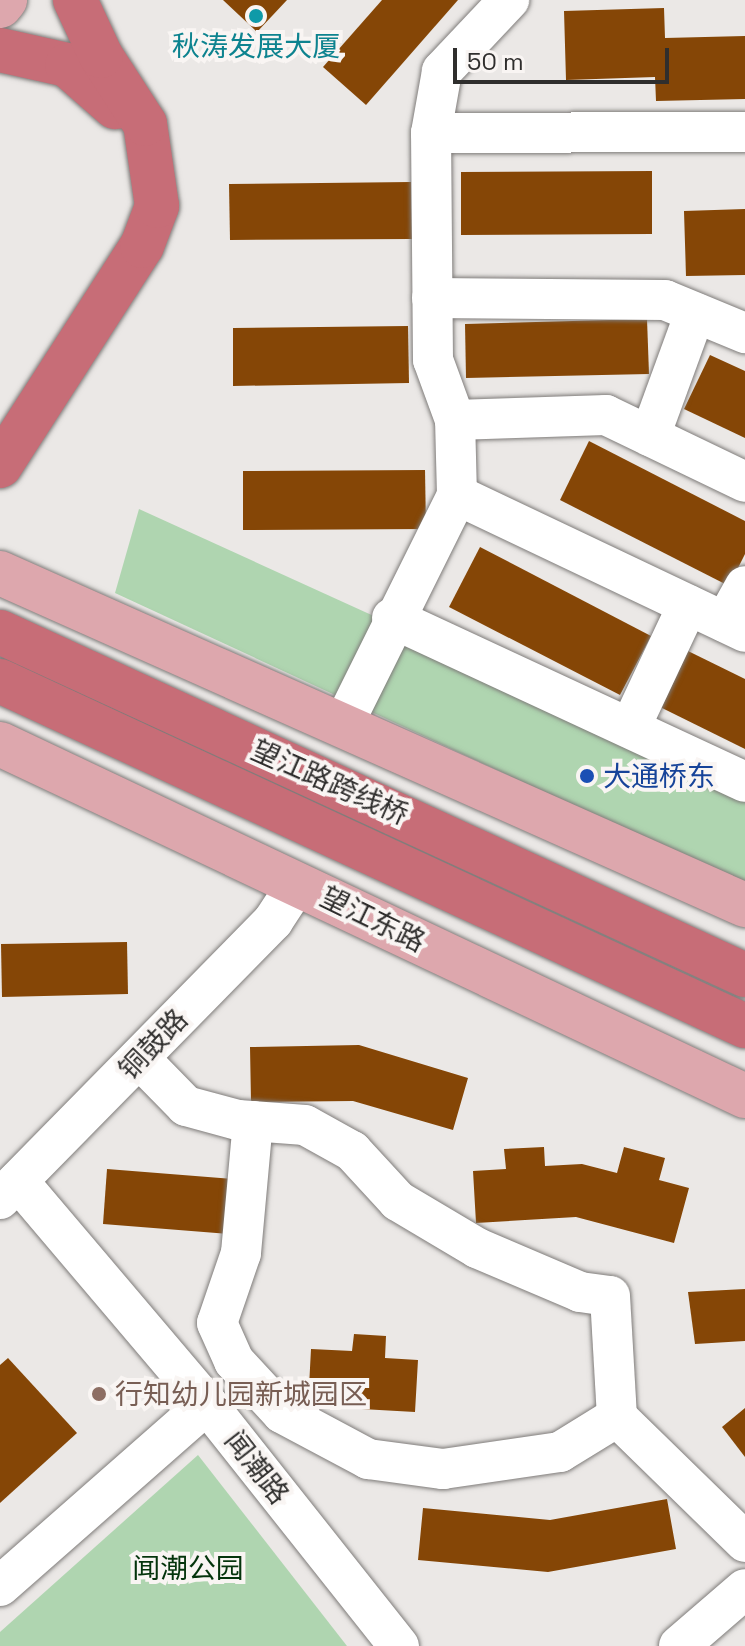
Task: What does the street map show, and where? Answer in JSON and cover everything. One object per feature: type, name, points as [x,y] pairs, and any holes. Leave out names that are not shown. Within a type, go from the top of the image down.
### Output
[{"type":"highway","points":[[0,466],[142,246],[157,206],[145,124],[101,56],[75,0]]},
{"type":"highway","points":[[0,50],[67,65],[105,94],[132,139],[139,189],[125,245],[0,426]]},
{"type":"highway","points":[[0,609],[15,627],[88,664],[123,691]]},
{"type":"highway","name":"望江路跨线桥","points":[[0,632],[123,691],[660,933],[745,975]]},
{"type":"highway","name":"望江路跨线桥","points":[[0,681],[663,989]]},
{"type":"highway","points":[[663,989],[745,1026]]},
{"type":"highway","points":[[663,989],[745,1045]]},
{"type":"main road","points":[[0,6],[5,0]]},
{"type":"main road","points":[[0,573],[745,905]]},
{"type":"main road","name":"望江东路","points":[[0,744],[745,1096]]},
{"type":"street","points":[[343,725],[392,618],[457,495],[455,420],[433,360],[431,133],[442,71],[509,0]]},
{"type":"street","points":[[431,133],[745,132]]},
{"type":"street","points":[[432,298],[665,300],[745,333]]},
{"type":"street","points":[[650,436],[695,313]]},
{"type":"street","points":[[455,420],[606,415],[745,482]]},
{"type":"street","points":[[457,495],[735,627],[745,586]]},
{"type":"street","points":[[630,728],[688,605]]},
{"type":"street","points":[[392,618],[745,782]]},
{"type":"street","name":"铜鼓路","points":[[9,1190],[273,921],[298,883]]},
{"type":"street","points":[[139,1058],[186,1106],[253,1121],[305,1125],[352,1151],[398,1201],[477,1248],[580,1292],[610,1296],[617,1417],[745,1542]]},
{"type":"street","points":[[253,1121],[241,1253],[217,1323],[234,1361],[282,1413],[368,1459],[443,1469],[560,1452],[617,1417]]},
{"type":"street","name":"闻潮路","points":[[9,1190],[198,1394],[399,1646]]},
{"type":"street","points":[[0,1586],[198,1394],[228,1346]]},
{"type":"street","points":[[679,1646],[745,1589]]},
{"type":"green space","points":[[139,509],[745,785],[745,885],[115,593]]},
{"type":"green space","name":"闻潮公园","points":[[198,1455],[347,1646],[0,1646],[0,1632]]},
{"type":"building","name":"秋涛发展大厦","points":[[223,0],[287,0],[257,32]]},
{"type":"building","points":[[382,0],[458,0],[366,105],[323,67]]},
{"type":"building","points":[[664,8],[665,38],[745,36],[745,99],[656,101],[655,77],[566,80],[564,11]]},
{"type":"building","points":[[652,171],[652,234],[461,235],[461,172]]},
{"type":"building","points":[[411,182],[412,239],[230,240],[229,184]]},
{"type":"building","points":[[745,209],[745,275],[686,276],[684,211]]},
{"type":"building","points":[[647,319],[649,374],[466,378],[465,324]]},
{"type":"building","points":[[408,326],[409,383],[233,386],[233,328]]},
{"type":"building","points":[[710,355],[745,371],[745,438],[684,409]]},
{"type":"building","points":[[589,441],[745,521],[745,554],[729,586],[560,500]]},
{"type":"building","points":[[425,470],[426,529],[243,530],[243,471]]},
{"type":"building","points":[[480,547],[651,636],[620,695],[449,607]]},
{"type":"building","points":[[688,651],[745,679],[745,749],[660,707]]},
{"type":"building","points":[[127,942],[128,994],[2,997],[1,944]]},
{"type":"building","points":[[359,1045],[468,1078],[453,1130],[353,1101],[251,1102],[250,1047]]},
{"type":"building","points":[[544,1147],[545,1166],[582,1164],[617,1173],[624,1147],[665,1158],[659,1180],[689,1188],[674,1243],[576,1217],[476,1223],[473,1171],[506,1169],[504,1149]]},
{"type":"building","points":[[107,1169],[233,1179],[229,1234],[103,1224]]},
{"type":"building","points":[[745,1289],[745,1341],[695,1344],[688,1292]]},
{"type":"building","points":[[354,1334],[386,1336],[385,1358],[418,1360],[415,1412],[308,1406],[311,1349],[352,1351]]},
{"type":"building","points":[[8,1358],[77,1433],[0,1503],[0,1365]]},
{"type":"building","points":[[745,1408],[745,1457],[722,1427]]},
{"type":"building","points":[[667,1499],[676,1549],[548,1572],[418,1560],[423,1508],[550,1520]]},
{"type":"place","name":"秋涛发展大厦","points":[[256,16]]},
{"type":"place","name":"大通桥东","points":[[587,776]]},
{"type":"place","name":"行知幼儿园新城园区","points":[[99,1394]]}]
